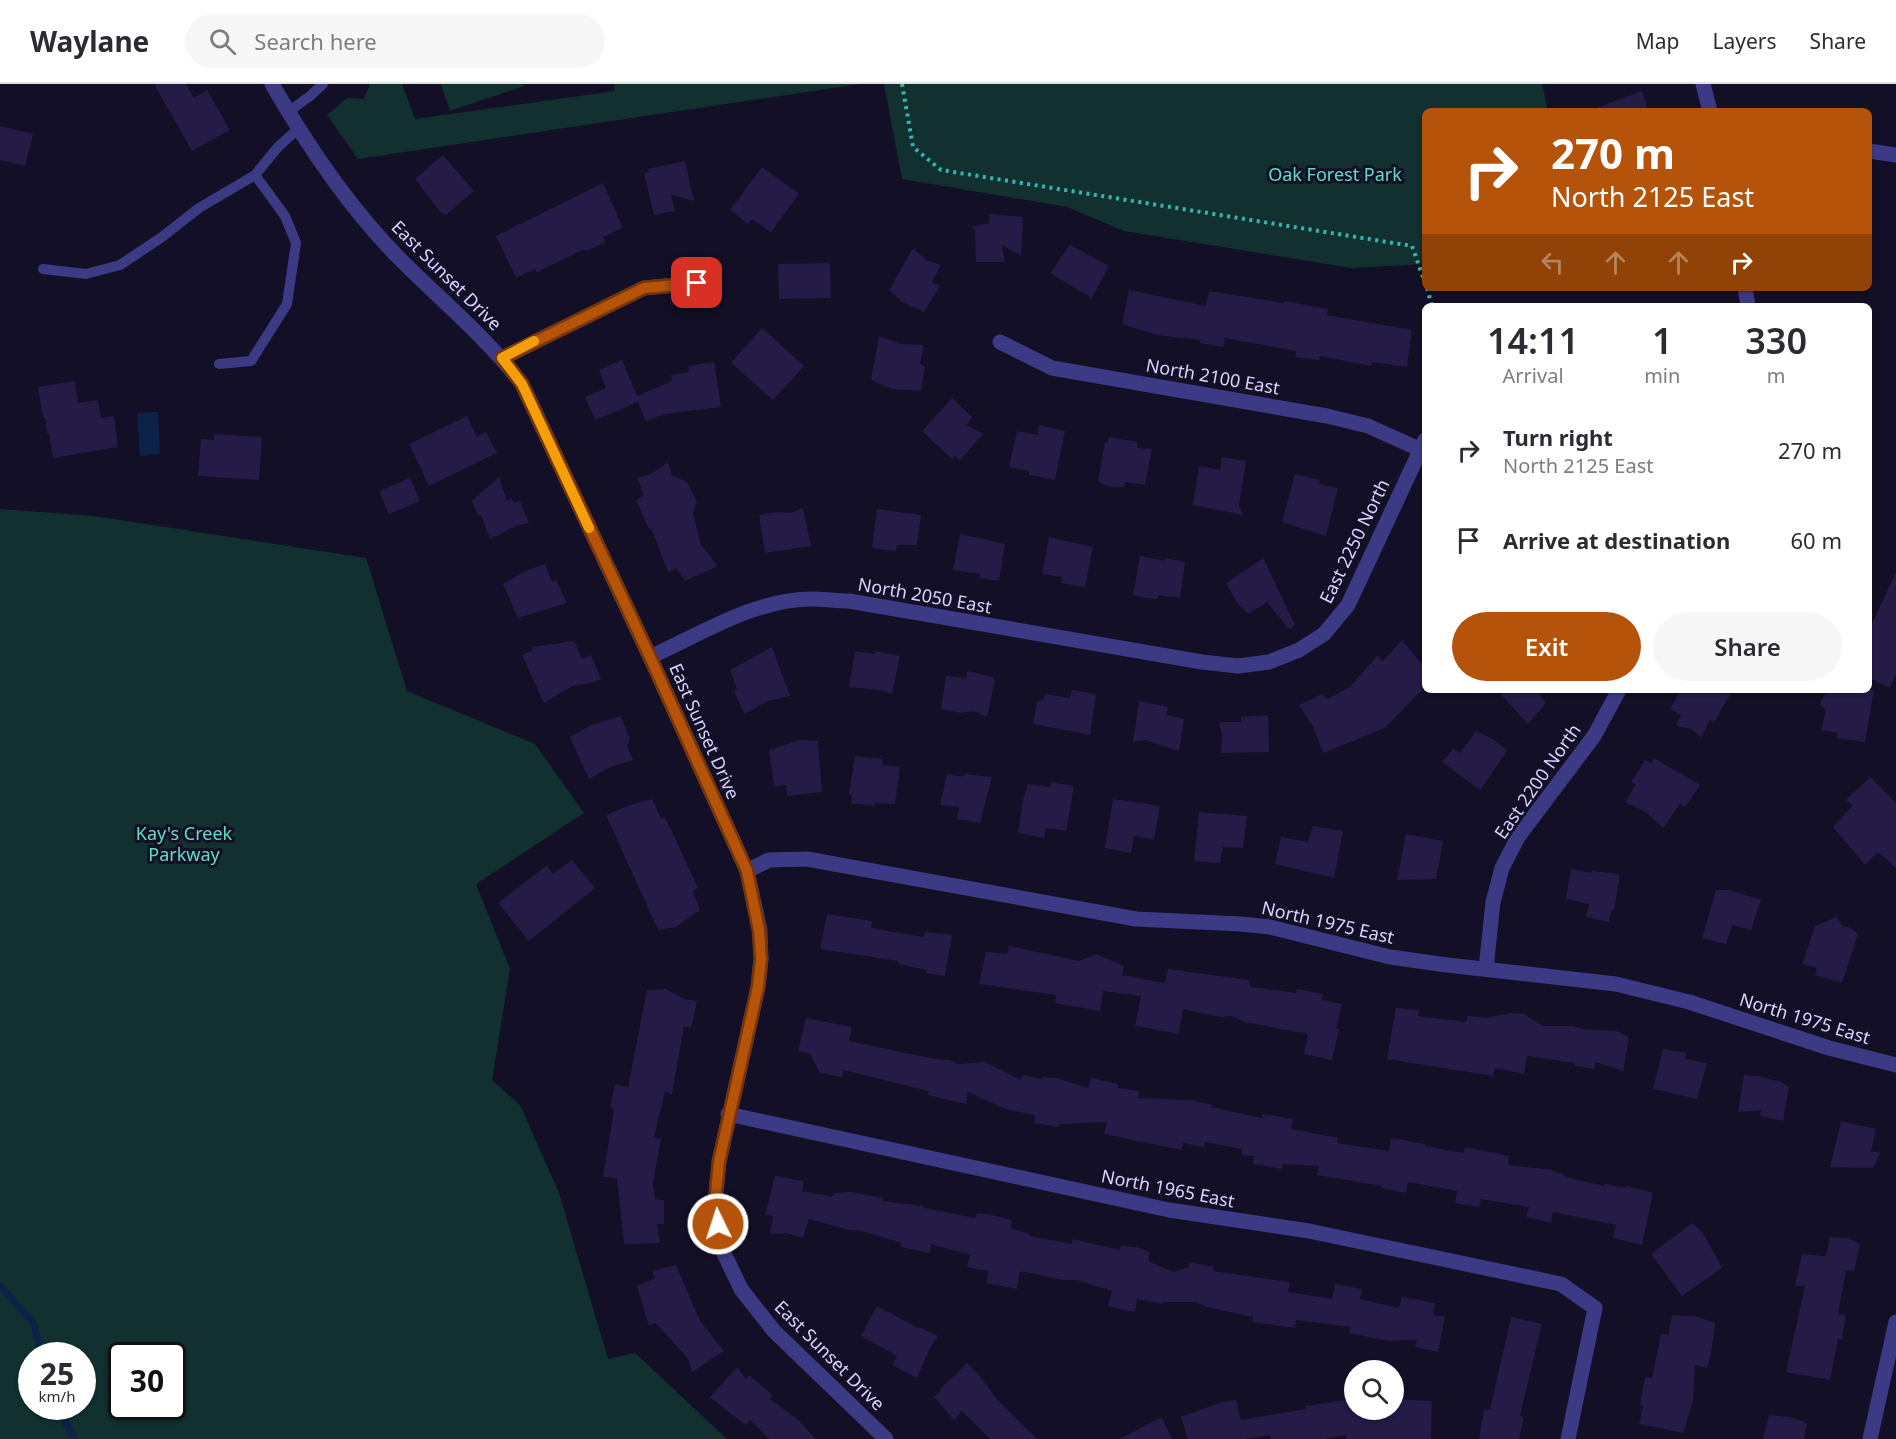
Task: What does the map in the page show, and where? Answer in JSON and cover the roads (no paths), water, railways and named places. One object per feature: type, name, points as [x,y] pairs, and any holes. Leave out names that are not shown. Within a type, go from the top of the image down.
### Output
[{"type":"street","name":"East Sunset Drive","points":[[272,84],[288,112],[348,197],[400,258],[502,358],[522,384],[747,871],[759,930],[761,959],[758,987],[719,1162],[715,1203],[720,1245],[741,1289],[774,1331],[886,1439]]},
{"type":"street","points":[[1703,84],[1709,108]]},
{"type":"street","points":[[1872,151],[1896,155]]},
{"type":"street","points":[[502,358],[644,288],[697,283]]},
{"type":"street","name":"North 2100 East","points":[[1000,342],[1052,368],[1327,416],[1368,426],[1422,445],[1408,474]]},
{"type":"street","name":"East 2250 North","points":[[1202,662],[1238,666],[1269,662],[1299,650],[1324,634],[1348,605],[1408,474]]},
{"type":"street","name":"North 2050 East","points":[[650,657],[743,614],[781,603],[811,599],[849,601],[1202,662]]},
{"type":"street","name":"East 2200 North","points":[[1486,969],[1493,902],[1502,868],[1518,837],[1594,736],[1617,693]]},
{"type":"street","name":"North 1975 East","points":[[747,871],[770,860],[807,859],[1136,919],[1270,927],[1390,957],[1616,984],[1689,1002],[1829,1048],[1896,1065]]},
{"type":"street","name":"North 1965 East","points":[[728,1114],[1169,1210],[1320,1233],[1561,1284],[1595,1308],[1568,1439]]},
{"type":"street","points":[[1870,1439],[1896,1322]]},
{"type":"lane","points":[[288,112],[323,84]]},
{"type":"lane","points":[[44,269],[87,274],[120,265],[162,237],[199,208],[255,175],[278,147],[299,128]]},
{"type":"lane","points":[[219,364],[251,361],[287,304],[296,243],[285,216],[255,175]]},
{"type":"water","points":[[158,412],[160,454],[140,456],[137,413]]},
{"type":"waterway","points":[[0,1286],[34,1324],[38,1342]]},
{"type":"waterway","points":[[64,1420],[74,1439]]},
{"type":"park label","name":"Oak Forest Park","points":[[1335,174]]},
{"type":"park label","name":"Kay's Creek Parkway","points":[[184,843]]}]
